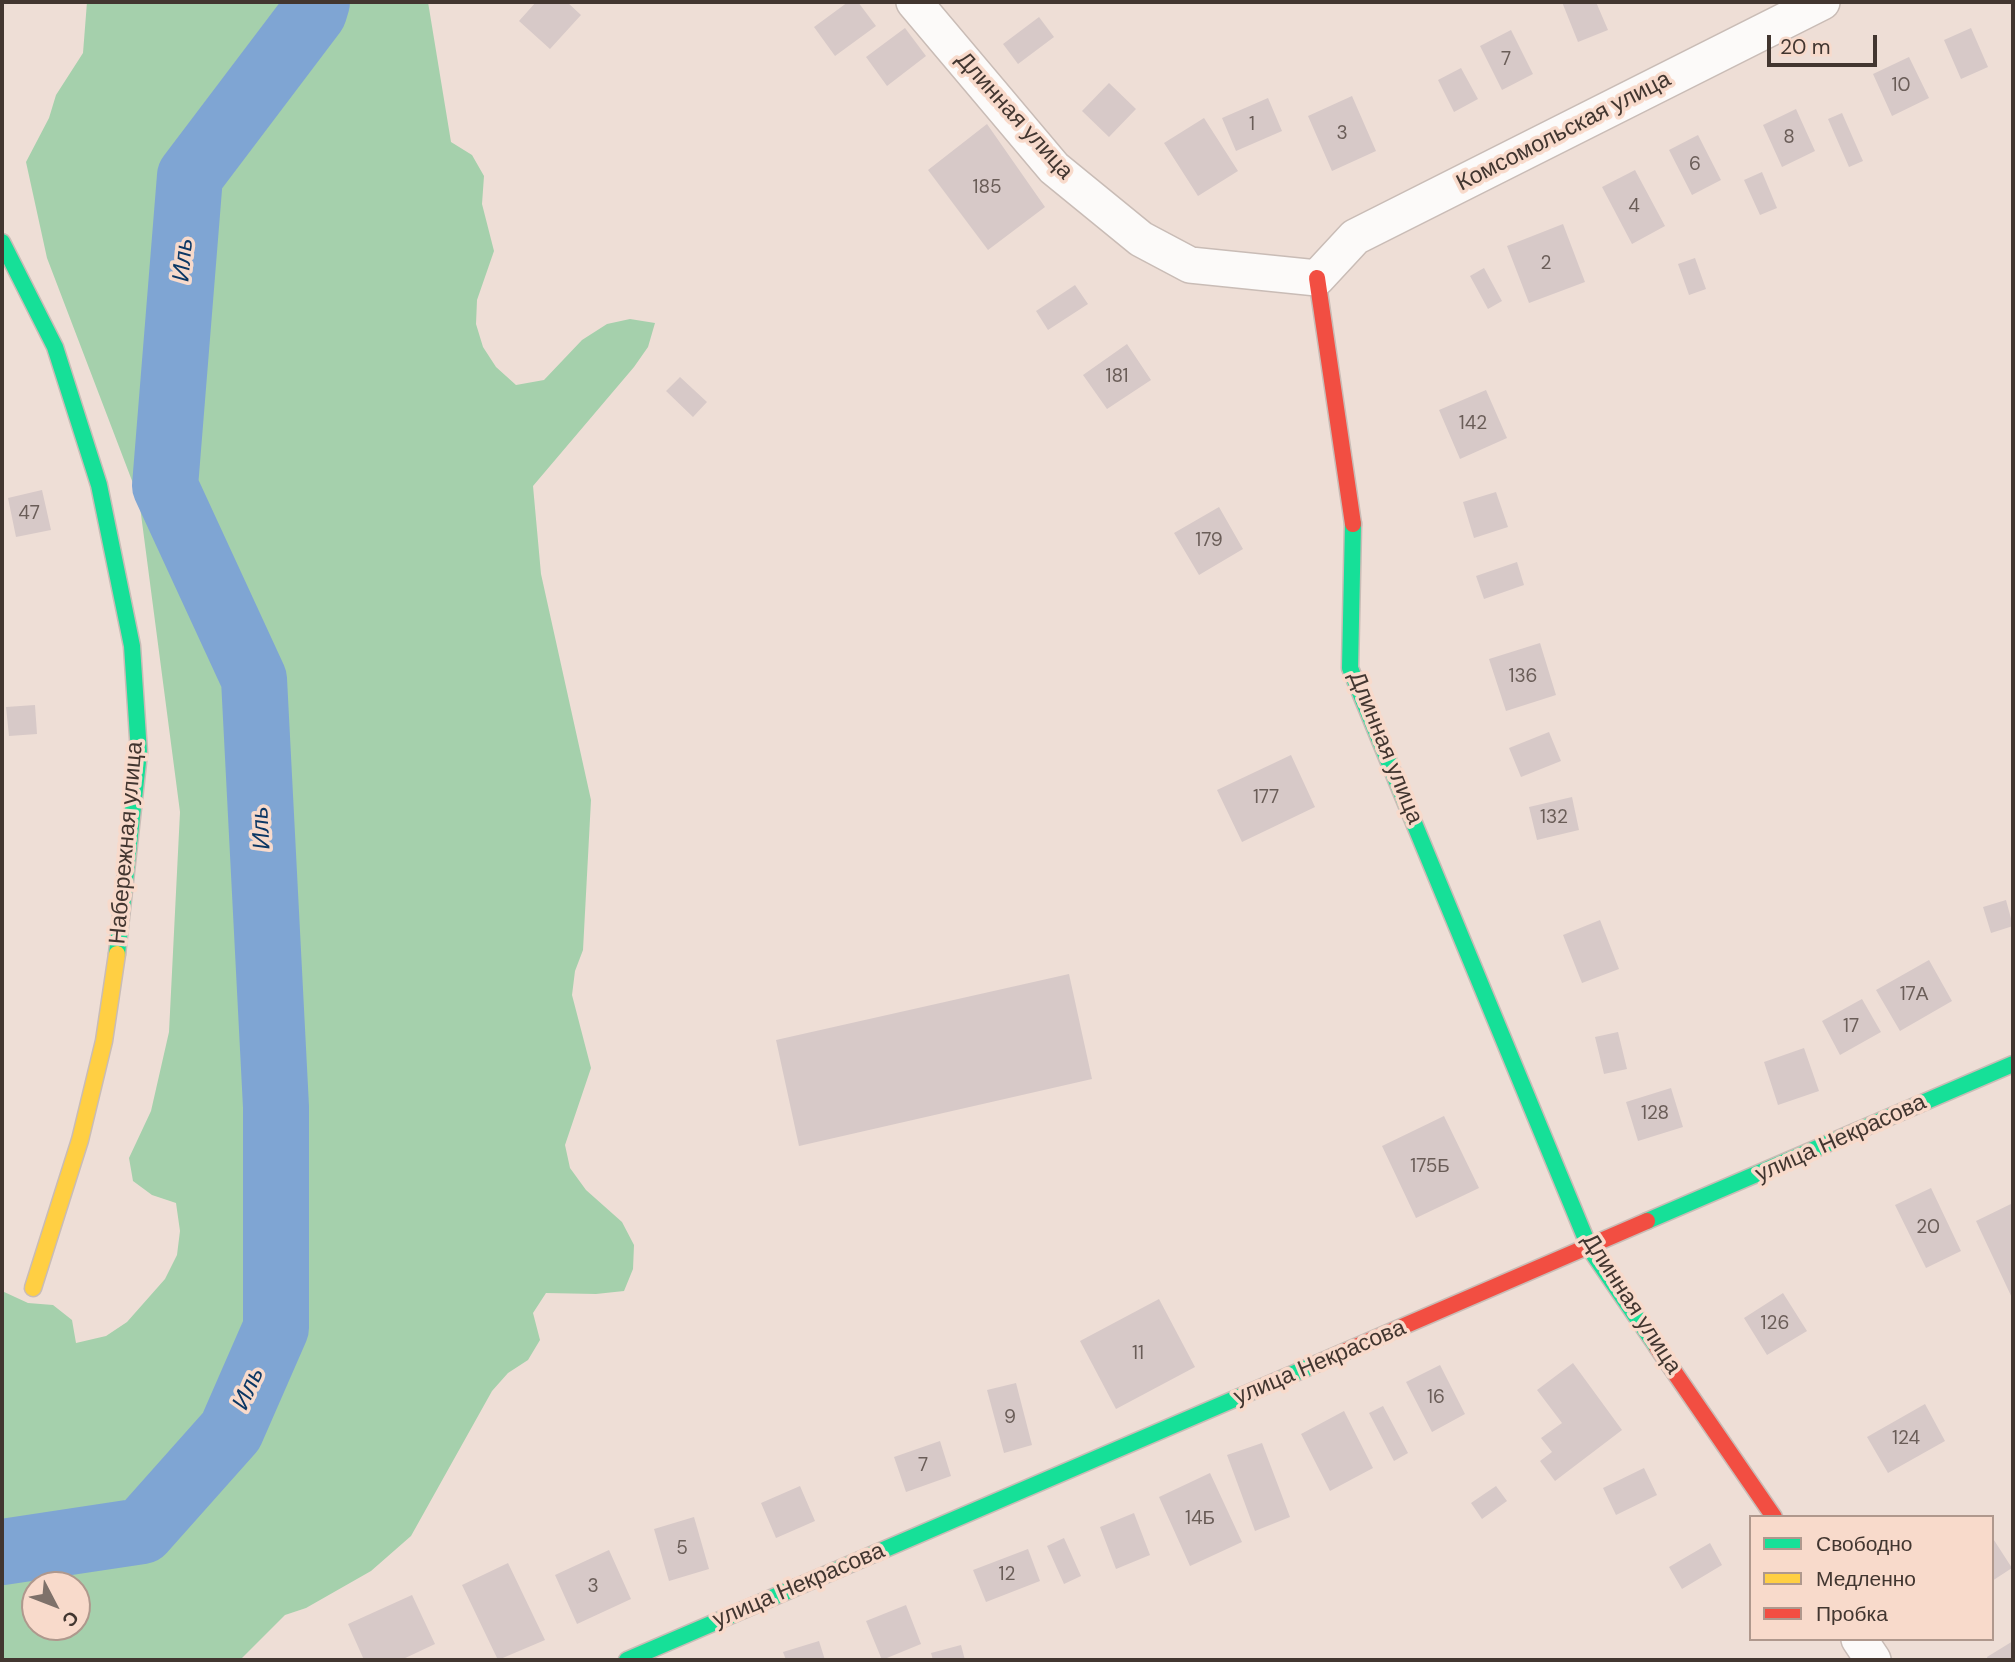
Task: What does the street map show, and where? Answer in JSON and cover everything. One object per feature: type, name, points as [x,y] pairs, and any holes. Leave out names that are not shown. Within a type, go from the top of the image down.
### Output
[{"type":"street","name":"Длинная улица","points":[[914,2],[1054,168],[1141,239],[1191,265],[1317,278],[1353,514],[1350,668],[1590,1249],[1773,1515]]},
{"type":"street","name":"Комсомольская улица","points":[[1317,278],[1355,237],[1822,2]]},
{"type":"street","name":"Набережная улица","points":[[2,242],[55,347],[99,485],[132,646],[139,753],[126,889],[104,1041],[80,1140],[33,1288]]},
{"type":"street","name":"улица Некрасова","points":[[626,1660],[1590,1249],[2013,1064]]},
{"type":"street","points":[[1860,1641],[1873,1660]]},
{"type":"green space","points":[[87,2],[428,2],[451,142],[472,155],[484,176],[482,204],[494,251],[477,300],[476,324],[483,347],[496,367],[516,385],[544,380],[582,340],[607,324],[630,319],[655,323],[648,347],[634,367],[533,486],[541,574],[591,800],[583,950],[575,971],[572,995],[591,1068],[565,1145],[570,1168],[586,1190],[622,1222],[634,1245],[633,1269],[624,1291],[596,1294],[546,1293],[533,1313],[540,1340],[528,1360],[508,1373],[492,1391],[411,1536],[371,1571],[306,1608],[285,1615],[240,1660],[2,1660],[2,1291],[28,1303],[53,1305],[72,1320],[76,1343],[106,1336],[127,1322],[165,1279],[177,1255],[180,1231],[176,1203],[152,1195],[133,1181],[129,1158],[151,1111],[169,1032],[180,812],[139,499],[47,258],[26,162],[49,118],[56,95],[83,53]]},
{"type":"building","points":[[536,2],[567,2],[581,15],[550,49],[519,21]]},
{"type":"building","points":[[848,2],[858,2],[876,26],[835,56],[814,27]]},
{"type":"building","points":[[1562,2],[1596,2],[1608,30],[1578,42]]},
{"type":"building","points":[[1039,17],[1054,37],[1018,64],[1003,44]]},
{"type":"building","points":[[905,28],[926,56],[887,86],[866,57]]},
{"type":"building","points":[[1971,28],[1988,67],[1961,79],[1944,40]]},
{"type":"building","points":[[1511,30],[1533,74],[1502,90],[1480,46]]},
{"type":"building","points":[[1909,57],[1929,98],[1892,116],[1873,74]]},
{"type":"building","points":[[1461,68],[1478,99],[1454,112],[1438,80]]},
{"type":"building","points":[[1109,83],[1136,109],[1109,137],[1082,111]]},
{"type":"building","points":[[1352,96],[1376,151],[1332,171],[1308,116]]},
{"type":"building","points":[[1268,98],[1282,131],[1236,151],[1222,118]]},
{"type":"building","points":[[1796,109],[1815,151],[1782,167],[1763,125]]},
{"type":"building","points":[[1842,113],[1863,161],[1849,167],[1828,119]]},
{"type":"building","points":[[1204,118],[1238,171],[1198,196],[1164,143]]},
{"type":"building","points":[[987,124],[1045,207],[988,250],[928,170]]},
{"type":"building","points":[[1698,135],[1721,180],[1692,195],[1669,150]]},
{"type":"building","points":[[1635,170],[1665,226],[1632,244],[1602,187]]},
{"type":"building","points":[[1762,172],[1777,208],[1760,215],[1744,180]]},
{"type":"building","points":[[1563,224],[1585,282],[1529,303],[1507,246]]},
{"type":"building","points":[[1695,258],[1706,289],[1689,295],[1678,264]]},
{"type":"building","points":[[1484,268],[1502,301],[1488,309],[1470,276]]},
{"type":"building","points":[[1075,285],[1088,304],[1048,330],[1036,311]]},
{"type":"building","points":[[1127,344],[1151,380],[1107,409],[1083,375]]},
{"type":"building","points":[[680,377],[707,402],[693,417],[666,391]]},
{"type":"building","points":[[1486,390],[1507,438],[1460,459],[1439,410]]},
{"type":"building","points":[[42,490],[51,530],[16,537],[8,498]]},
{"type":"building","points":[[1496,492],[1508,527],[1474,538],[1463,502]]},
{"type":"building","points":[[1219,507],[1243,549],[1199,575],[1174,533]]},
{"type":"building","points":[[1517,562],[1524,585],[1484,599],[1476,576]]},
{"type":"building","points":[[1540,643],[1556,695],[1506,711],[1489,659]]},
{"type":"building","points":[[35,705],[37,734],[9,736],[6,707]]},
{"type":"building","points":[[1549,732],[1561,761],[1521,777],[1509,748]]},
{"type":"building","points":[[1291,755],[1315,807],[1242,842],[1217,790]]},
{"type":"building","points":[[1572,797],[1579,830],[1537,840],[1529,807]]},
{"type":"building","points":[[2006,900],[2013,926],[1991,933],[1983,907]]},
{"type":"building","points":[[1600,920],[1619,969],[1582,983],[1563,935]]},
{"type":"building","points":[[1929,960],[1952,1001],[1900,1031],[1876,990]]},
{"type":"building","points":[[1069,974],[1092,1079],[799,1146],[776,1040]]},
{"type":"building","points":[[1862,999],[1881,1032],[1840,1055],[1822,1021]]},
{"type":"building","points":[[1618,1032],[1627,1069],[1604,1074],[1595,1037]]},
{"type":"building","points":[[1804,1048],[1819,1091],[1778,1105],[1764,1062]]},
{"type":"building","points":[[1671,1088],[1683,1127],[1638,1141],[1626,1102]]},
{"type":"building","points":[[1444,1116],[1479,1188],[1416,1218],[1382,1146]]},
{"type":"building","points":[[1931,1188],[1961,1251],[1926,1268],[1895,1205]]},
{"type":"building","points":[[2013,1203],[2013,1300],[1976,1221]]},
{"type":"building","points":[[1783,1293],[1807,1331],[1767,1355],[1744,1318]]},
{"type":"building","points":[[1159,1299],[1195,1367],[1116,1409],[1080,1341]]},
{"type":"building","points":[[1573,1363],[1622,1430],[1555,1481],[1540,1461],[1552,1452],[1541,1438],[1562,1423],[1537,1390]]},
{"type":"building","points":[[1440,1365],[1465,1414],[1432,1432],[1406,1382]]},
{"type":"building","points":[[1016,1383],[1032,1445],[1004,1453],[987,1390]]},
{"type":"building","points":[[1925,1404],[1945,1441],[1888,1473],[1867,1437]]},
{"type":"building","points":[[1383,1406],[1408,1453],[1394,1461],[1369,1413]]},
{"type":"building","points":[[1344,1411],[1373,1468],[1330,1491],[1301,1434]]},
{"type":"building","points":[[940,1441],[951,1476],[906,1492],[894,1457]]},
{"type":"building","points":[[1262,1443],[1290,1517],[1255,1531],[1227,1455]]},
{"type":"building","points":[[1644,1468],[1657,1495],[1616,1515],[1603,1488]]},
{"type":"building","points":[[1210,1473],[1242,1542],[1190,1566],[1159,1497]]},
{"type":"building","points":[[800,1486],[815,1521],[776,1538],[761,1503]]},
{"type":"building","points":[[1496,1486],[1507,1501],[1482,1519],[1471,1503]]},
{"type":"building","points":[[1134,1513],[1150,1555],[1116,1569],[1100,1527]]},
{"type":"building","points":[[694,1517],[709,1569],[669,1581],[654,1529]]},
{"type":"building","points":[[1064,1538],[1081,1576],[1064,1584],[1047,1546]]},
{"type":"building","points":[[1994,1540],[2012,1568],[1994,1580]]},
{"type":"building","points":[[1710,1543],[1722,1565],[1682,1589],[1669,1567]]},
{"type":"building","points":[[1028,1549],[1040,1581],[986,1602],[973,1570]]},
{"type":"building","points":[[609,1550],[631,1599],[577,1624],[555,1575]]},
{"type":"building","points":[[508,1563],[545,1640],[498,1660],[462,1585]]},
{"type":"building","points":[[412,1595],[435,1644],[401,1660],[364,1660],[348,1624]]},
{"type":"building","points":[[906,1605],[921,1644],[882,1660],[866,1621]]},
{"type":"building","points":[[819,1641],[825,1660],[786,1660],[783,1652]]},
{"type":"building","points":[[2013,1641],[2013,1660],[1988,1660],[1987,1657]]},
{"type":"building","points":[[961,1645],[965,1660],[933,1660],[931,1653]]},
{"type":"waterway","name":"Иль","points":[[2,1552],[142,1531],[231,1431],[276,1328],[276,1107],[254,679],[165,486],[190,176],[314,12],[317,2]]},
{"type":"traffic: fast","points":[[2,242],[55,347],[99,485],[132,646],[139,753],[117,954]]},
{"type":"traffic: fast","points":[[1353,524],[1350,668],[1590,1249],[1657,1347]]},
{"type":"traffic: fast","points":[[1647,1221],[2013,1064]]},
{"type":"traffic: fast","points":[[627,1660],[1316,1364]]},
{"type":"traffic: slow","points":[[33,1288],[80,1140],[104,1041],[117,954]]},
{"type":"traffic: jam","points":[[1317,278],[1353,524]]},
{"type":"traffic: jam","points":[[1316,1364],[1647,1221]]},
{"type":"traffic: jam","points":[[1657,1347],[1773,1515]]}]
